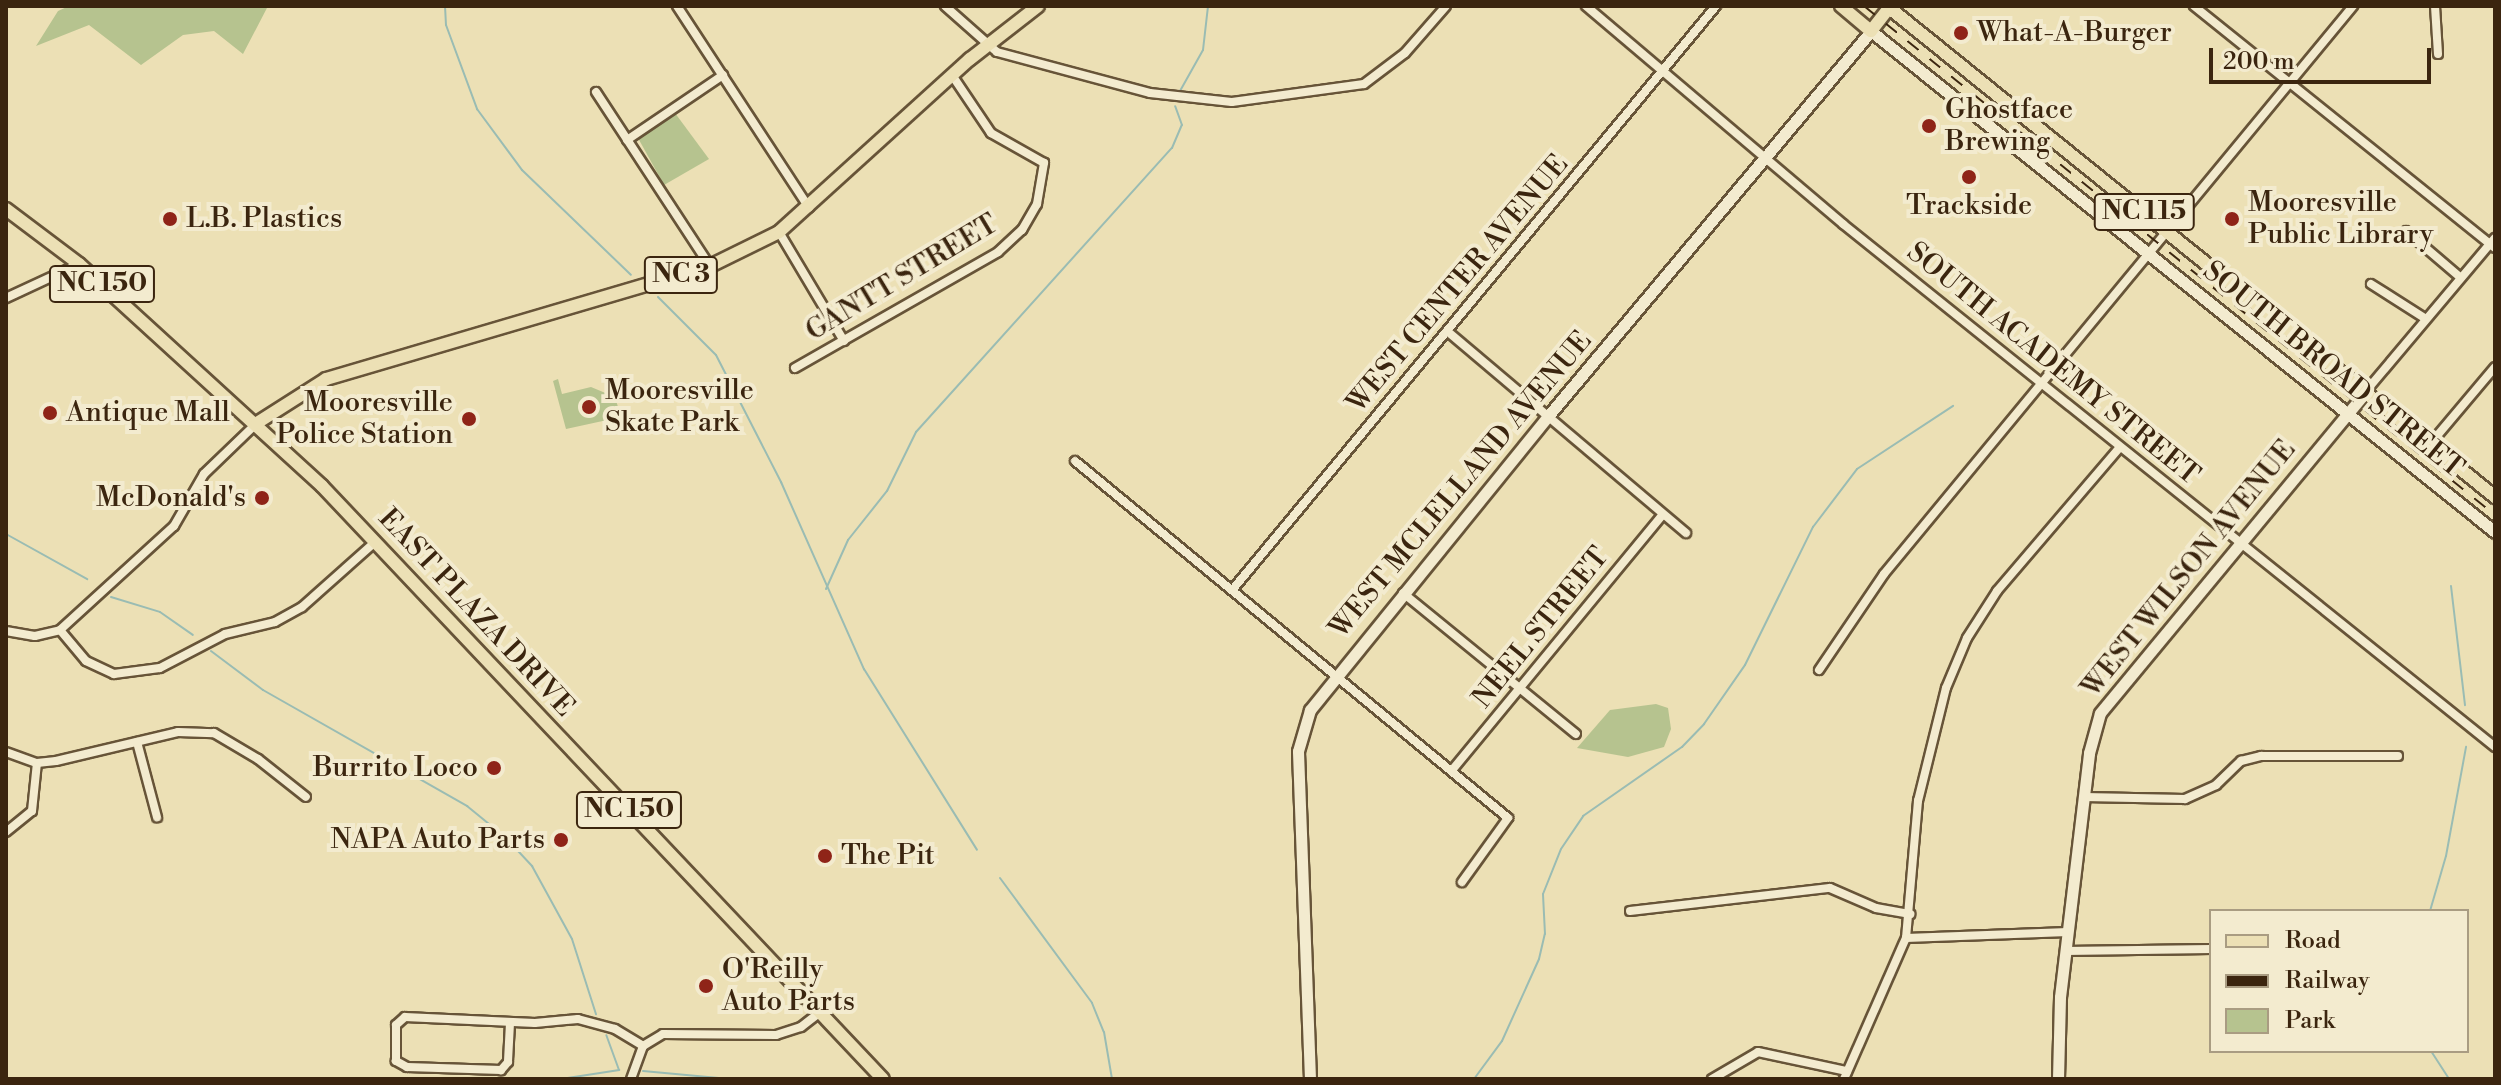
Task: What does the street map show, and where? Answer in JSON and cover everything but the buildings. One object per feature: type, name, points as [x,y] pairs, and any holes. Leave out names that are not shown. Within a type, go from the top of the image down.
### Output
[{"type":"main road","name":"NC 3","points":[[257,423],[326,379],[710,266],[779,232],[809,209],[986,45],[1038,6]]},
{"type":"main road","name":"SOUTH BROAD STREET","points":[[1841,6],[1871,31]]},
{"type":"main road","name":"WEST MCLELLAND AVENUE","points":[[1871,31],[1889,7]]},
{"type":"main road","name":"NC 115","points":[[1889,7],[2495,497]]},
{"type":"main road","name":"EAST PLAZA DRIVE","points":[[6,209],[79,264],[257,423],[375,542],[883,1079]]},
{"type":"street","points":[[677,6],[809,209]]},
{"type":"street","points":[[945,6],[986,45],[1150,93],[1192,100],[1251,101],[1364,84],[1405,53],[1446,6]]},
{"type":"street","name":"SOUTH ACADEMY STREET","points":[[1586,6],[1762,157],[2495,747]]},
{"type":"street","name":"WEST CENTER AVENUE","points":[[1233,589],[1716,6]]},
{"type":"street","points":[[2194,6],[2493,243],[2366,391]]},
{"type":"street","points":[[1819,670],[1860,604],[2169,233],[2353,6]]},
{"type":"street","points":[[2435,6],[2438,54]]},
{"type":"street","name":"WEST MCLELLAND AVENUE","points":[[1310,1079],[1298,751],[1310,710],[1336,674],[1548,416],[1762,157],[1871,31]]},
{"type":"street","name":"SOUTH BROAD STREET","points":[[1871,31],[2152,253],[2495,532]]},
{"type":"street","points":[[627,140],[723,75]]},
{"type":"street","name":"GANTT STREET","points":[[795,368],[998,252],[1022,230],[1037,204],[1044,163],[991,133],[952,75]]},
{"type":"street","points":[[596,92],[710,266]]},
{"type":"street","points":[[2406,231],[2461,278]]},
{"type":"street","points":[[779,232],[844,341]]},
{"type":"street","points":[[6,298],[79,264]]},
{"type":"street","points":[[2371,284],[2426,319]]},
{"type":"street","points":[[1447,331],[1686,533]]},
{"type":"street","points":[[2431,443],[2495,367]]},
{"type":"street","name":"WEST WILSON AVENUE","points":[[2058,1079],[2065,951],[2092,732],[2113,692],[2366,391]]},
{"type":"street","points":[[6,631],[35,636],[60,630],[174,526],[204,474],[257,423]]},
{"type":"street","points":[[1712,1079],[1758,1052],[1845,1075],[1906,938],[1918,801],[1942,700],[1967,638],[1997,591],[2120,447]]},
{"type":"street","points":[[1075,461],[1453,769],[1508,818],[1462,882]]},
{"type":"street","name":"NEEL STREET","points":[[1453,769],[1663,514]]},
{"type":"street","points":[[60,630],[86,661],[114,674],[150,671],[225,634],[275,622],[302,607],[375,542]]},
{"type":"street","points":[[1403,593],[1576,734]]},
{"type":"street","points":[[6,752],[37,763],[178,732],[214,733],[258,759],[306,797]]},
{"type":"street","points":[[137,742],[157,817]]},
{"type":"street","points":[[2084,797],[2185,799],[2216,785],[2241,761],[2261,756],[2398,756]]},
{"type":"street","points":[[6,832],[32,811],[37,763]]},
{"type":"street","points":[[1630,911],[1830,888],[1876,908],[1910,914]]},
{"type":"street","points":[[1906,938],[2068,932]]},
{"type":"street","points":[[2065,951],[2209,949]]},
{"type":"street","points":[[631,1079],[643,1046],[663,1034],[685,1030],[776,1035],[801,1027],[820,1012]]},
{"type":"street","points":[[510,1023],[508,1062],[501,1070],[407,1067],[396,1061],[396,1025],[405,1017],[510,1023],[598,1023],[643,1046]]},
{"type":"green space","points":[[69,6],[268,6],[243,54],[214,31],[183,35],[141,65],[89,25],[36,46],[58,11]]},
{"type":"green space","points":[[675,113],[709,159],[664,185],[638,138]]},
{"type":"green space","name":"Mooresville Skate Park","points":[[558,379],[562,394],[591,387],[615,397],[621,417],[566,429],[553,381]]},
{"type":"green space","points":[[1656,704],[1668,708],[1671,729],[1664,747],[1628,757],[1577,748],[1610,710]]},
{"type":"waterway","points":[[445,6],[446,25],[477,109],[522,170],[631,275]]},
{"type":"waterway","points":[[1180,91],[1203,50],[1208,6]]},
{"type":"waterway","points":[[826,589],[848,540],[887,491],[916,432],[1172,148],[1182,125],[1175,106]]},
{"type":"waterway","points":[[658,297],[716,355],[781,482],[864,669],[977,850]]},
{"type":"waterway","points":[[1474,1079],[1502,1041],[1539,959],[1545,934],[1543,894],[1561,849],[1583,816],[1682,747],[1704,724],[1745,665],[1813,527],[1857,469],[1953,406]]},
{"type":"waterway","points":[[6,534],[87,579]]},
{"type":"waterway","points":[[2451,586],[2465,705]]},
{"type":"waterway","points":[[111,597],[160,612],[193,635]]},
{"type":"waterway","points":[[211,651],[263,690],[467,806],[505,837],[532,866],[572,939],[596,1014]]},
{"type":"waterway","points":[[2431,909],[2446,856],[2466,747]]},
{"type":"waterway","points":[[1000,878],[1092,1003],[1104,1032],[1112,1079]]},
{"type":"waterway","points":[[561,1079],[619,1070],[606,1035]]},
{"type":"waterway","points":[[2432,1053],[2449,1079]]},
{"type":"waterway","points":[[643,1071],[730,1079]]},
{"type":"railway","points":[[1864,6],[2495,515]]},
{"type":"place","name":"What-A-Burger","points":[[1961,33]]},
{"type":"place","name":"Ghostface Brewing","points":[[1929,126]]},
{"type":"place","name":"Trackside","points":[[1969,177]]},
{"type":"place","name":"L.B. Plastics","points":[[170,219]]},
{"type":"place","name":"Mooresville Public Library","points":[[2232,219]]},
{"type":"place","name":"Mooresville Skate Park","points":[[589,407]]},
{"type":"place","name":"Antique Mall","points":[[50,413]]},
{"type":"place","name":"Mooresville Police Station","points":[[469,419]]},
{"type":"place","name":"McDonald's","points":[[262,498]]},
{"type":"place","name":"Burrito Loco","points":[[494,768]]},
{"type":"place","name":"NAPA Auto Parts","points":[[561,840]]},
{"type":"place","name":"The Pit","points":[[825,856]]},
{"type":"place","name":"O'Reilly Auto Parts","points":[[706,986]]}]
